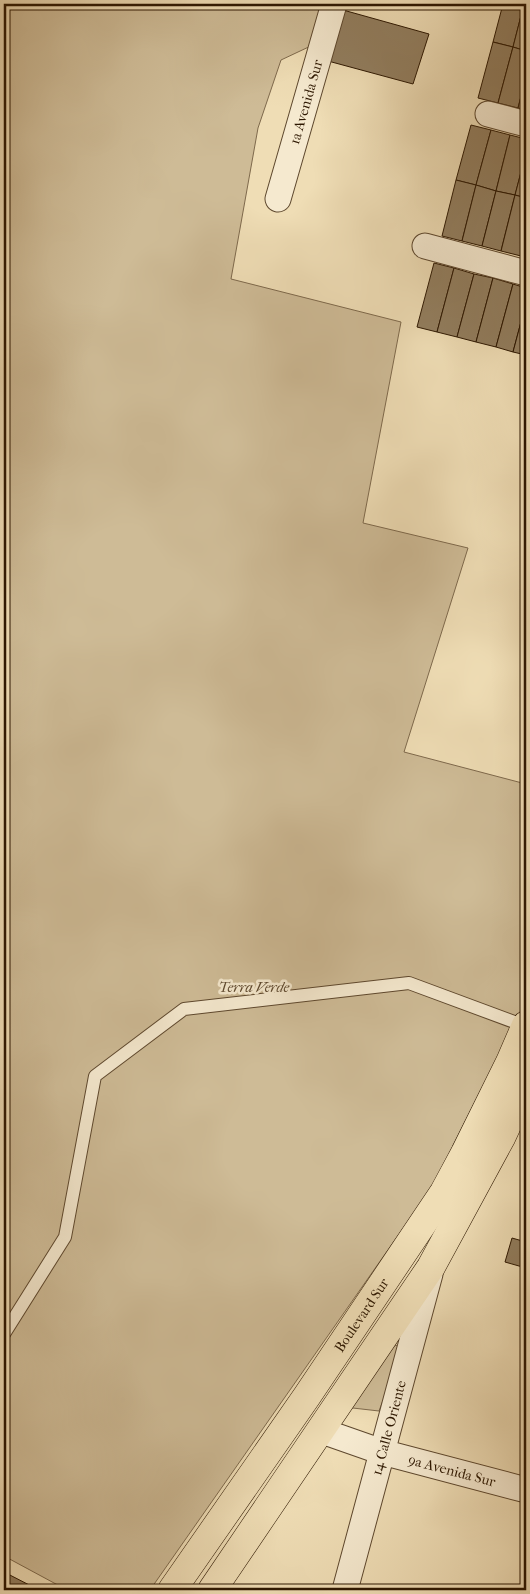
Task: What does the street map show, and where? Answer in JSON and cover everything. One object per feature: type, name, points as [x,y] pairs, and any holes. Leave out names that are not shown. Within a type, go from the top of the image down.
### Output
[{"type":"highway","name":"Boulevard Sur","points":[[172,1590],[307,1396],[444,1192],[510,1062],[526,1026]]},
{"type":"highway","points":[[212,1590],[322,1431],[431,1267],[502,1136],[526,1084]]},
{"type":"street","name":"1a Avenida Sur","points":[[278,199],[334,4]]},
{"type":"street","points":[[488,114],[526,124]]},
{"type":"street","points":[[425,246],[526,272]]},
{"type":"street","name":"14 Calle Oriente","points":[[345,1590],[431,1267]]},
{"type":"street","name":"9a Avenida Sur","points":[[322,1431],[382,1452],[526,1490]]},
{"type":"lane","points":[[4,1334],[65,1237],[95,1076],[184,1009],[409,983],[526,1026]]},
{"type":"green space","name":"Terra Verde","points":[[4,4],[327,4],[315,44],[281,60],[258,128],[231,279],[401,322],[363,523],[468,548],[404,752],[526,784],[526,1000],[432,1187],[150,1590],[67,1590],[4,1556]]},
{"type":"green space","points":[[392,1344],[403,1348],[379,1411],[344,1407]]},
{"type":"building","points":[[503,4],[524,4],[513,47],[493,42]]},
{"type":"building","points":[[524,4],[526,4],[526,51],[513,47]]},
{"type":"building","points":[[343,10],[429,34],[413,84],[328,61]]},
{"type":"building","points":[[493,42],[513,47],[498,103],[478,98]]},
{"type":"building","points":[[513,47],[526,51],[526,77],[518,108],[498,103]]},
{"type":"building","points":[[526,77],[526,110],[518,108]]},
{"type":"building","points":[[471,125],[491,130],[476,185],[456,180]]},
{"type":"building","points":[[491,130],[510,135],[496,191],[476,185]]},
{"type":"building","points":[[510,135],[526,139],[526,153],[515,195],[496,191]]},
{"type":"building","points":[[526,153],[526,198],[515,195]]},
{"type":"building","points":[[456,180],[476,185],[462,241],[442,236]]},
{"type":"building","points":[[476,185],[496,191],[482,246],[462,241]]},
{"type":"building","points":[[496,191],[515,195],[501,251],[482,246]]},
{"type":"building","points":[[515,195],[526,198],[526,234],[521,256],[501,251]]},
{"type":"building","points":[[526,234],[526,258],[521,256]]},
{"type":"building","points":[[434,263],[454,268],[437,332],[417,327]]},
{"type":"building","points":[[454,268],[474,274],[457,337],[437,332]]},
{"type":"building","points":[[474,274],[493,278],[476,342],[457,337]]},
{"type":"building","points":[[493,278],[513,284],[496,347],[476,342]]},
{"type":"building","points":[[513,284],[526,288],[526,303],[513,352],[496,347]]},
{"type":"building","points":[[526,303],[526,355],[513,352]]},
{"type":"building","points":[[523,638],[526,638],[526,673]]},
{"type":"building","points":[[526,1190],[526,1207],[521,1205]]},
{"type":"building","points":[[512,1238],[526,1242],[526,1268],[505,1262]]},
{"type":"building","points":[[4,1572],[39,1590],[4,1590]]}]
